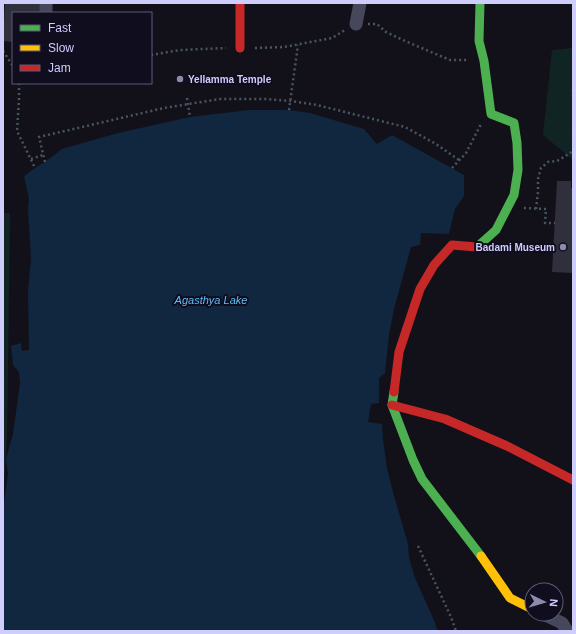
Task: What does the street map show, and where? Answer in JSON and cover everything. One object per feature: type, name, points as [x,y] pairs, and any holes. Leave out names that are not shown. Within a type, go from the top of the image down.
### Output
[{"type":"street","points":[[240,3],[240,48]]},
{"type":"street","points":[[356,24],[360,3]]},
{"type":"street","points":[[480,3],[479,41],[484,61],[491,114],[514,123],[517,143],[518,170],[514,195],[496,230],[478,247],[452,245],[434,265],[420,289],[399,352],[392,404],[413,460],[422,479],[484,560],[510,598],[524,605]]},
{"type":"street","points":[[392,404],[445,419],[507,446],[573,480]]},
{"type":"street","points":[[560,622],[567,631]]},
{"type":"path","points":[[152,55],[180,50],[284,47],[332,38],[356,24],[377,24],[386,32],[398,38],[450,60],[484,61]]},
{"type":"path","points":[[289,110],[298,45]]},
{"type":"path","points":[[3,51],[12,64]]},
{"type":"path","points":[[19,84],[17,131],[35,168]]},
{"type":"path","points":[[187,98],[190,117]]},
{"type":"path","points":[[45,162],[39,137],[164,108],[220,99],[265,99],[291,101],[317,105],[405,127],[436,144],[459,160]]},
{"type":"path","points":[[452,168],[466,153],[479,126],[491,114]]},
{"type":"path","points":[[536,209],[538,178],[541,168],[548,162],[564,157],[573,151]]},
{"type":"path","points":[[30,160],[44,155]]},
{"type":"path","points":[[508,207],[546,209],[546,223],[555,223]]},
{"type":"path","points":[[418,546],[456,631]]},
{"type":"green space","points":[[573,48],[573,160],[543,135],[552,50]]},
{"type":"green space","points":[[3,213],[10,213],[7,439],[3,502]]},
{"type":"water","name":"Agasthya Lake","points":[[249,110],[289,110],[310,113],[364,129],[377,144],[392,135],[464,175],[464,196],[455,209],[449,234],[421,233],[420,245],[411,247],[394,309],[389,335],[385,373],[379,378],[379,403],[371,404],[368,422],[382,424],[387,468],[408,544],[409,558],[415,578],[438,631],[3,631],[3,511],[8,473],[6,459],[13,434],[20,383],[19,372],[13,365],[11,346],[21,343],[22,351],[29,350],[28,292],[31,258],[28,209],[29,199],[24,176],[62,149],[118,133],[190,117]]},
{"type":"building","points":[[5,3],[43,3],[43,12],[12,12],[12,42],[3,41]]},
{"type":"building","name":"Badami Museum","points":[[557,181],[571,181],[571,188],[573,188],[573,273],[552,272]]},
{"type":"traffic: fast","points":[[477,247],[496,230],[514,195],[518,170],[517,143],[514,123],[491,114],[484,61],[479,41],[480,3]]},
{"type":"traffic: fast","points":[[394,392],[392,405],[413,460],[422,479],[481,556]]},
{"type":"traffic: slow","points":[[481,556],[510,598],[524,605]]},
{"type":"traffic: jam","points":[[240,3],[240,48]]},
{"type":"traffic: jam","points":[[394,392],[399,352],[420,289],[434,265],[452,245],[477,247]]},
{"type":"traffic: jam","points":[[392,405],[445,419],[507,446],[573,480]]},
{"type":"place","name":"Yellamma Temple","points":[[180,79]]},
{"type":"place","name":"Badami Museum","points":[[563,247]]}]
